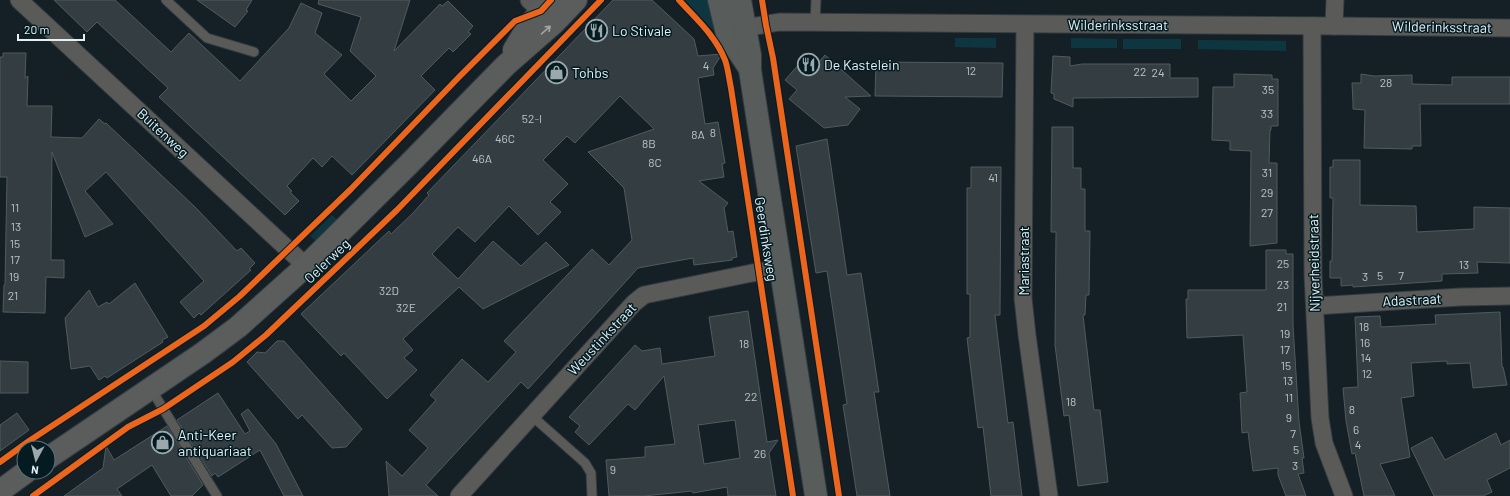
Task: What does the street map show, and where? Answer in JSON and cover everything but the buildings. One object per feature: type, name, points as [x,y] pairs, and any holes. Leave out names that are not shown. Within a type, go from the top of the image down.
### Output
[{"type":"main road","name":"Oelerweg","points":[[56,453],[203,354],[238,327],[306,266],[506,65],[554,23],[576,0]]},
{"type":"main road","name":"Geerdinksweg","points":[[719,0],[750,55],[750,70],[816,496]]},
{"type":"main road","name":"Geerdinksweg","points":[[736,31],[740,0]]},
{"type":"main road","name":"Oelerweg","points":[[506,65],[540,4]]},
{"type":"main road","points":[[0,491],[16,479]]},
{"type":"street","name":"Buitenweg","points":[[19,0],[306,266]]},
{"type":"street","points":[[1334,0],[1334,26]]},
{"type":"street","name":"Wilderinksstraat","points":[[736,31],[779,22],[1510,28]]},
{"type":"street","name":"Mariastraat","points":[[1025,25],[1023,298],[1049,496]]},
{"type":"street","name":"Nijverheidstraat","points":[[1312,26],[1313,275],[1320,418],[1324,443],[1344,496]]},
{"type":"street","name":"Weustinkstraat","points":[[459,496],[634,302],[644,295],[752,273],[781,269]]},
{"type":"street","name":"Adastraat","points":[[1315,306],[1460,297],[1510,296]]},
{"type":"lane","points":[[166,0],[207,38],[254,52]]},
{"type":"lane","points":[[815,23],[816,0]]},
{"type":"lane","points":[[151,389],[215,495]]},
{"type":"lane","points":[[532,416],[585,463],[590,473],[592,496]]},
{"type":"shaded area","points":[[685,0],[711,0],[718,28],[713,30]]},
{"type":"shaded area","points":[[955,38],[996,38],[996,48],[955,47]]},
{"type":"shaded area","points":[[1071,38],[1117,39],[1117,48],[1071,48]]},
{"type":"shaded area","points":[[1123,39],[1181,39],[1181,49],[1123,49]]},
{"type":"shaded area","points":[[1198,40],[1286,41],[1286,51],[1198,49]]},
{"type":"shaded area","points":[[332,215],[337,220],[316,241],[310,236]]},
{"type":"cycle path","points":[[0,462],[29,441],[204,326],[240,296],[351,189],[515,21],[541,11],[551,0]]},
{"type":"cycle path","points":[[33,496],[128,427],[163,409],[233,362],[266,335],[397,210],[601,0]]},
{"type":"cycle path","points":[[679,0],[711,35],[721,51],[727,66],[793,496]]},
{"type":"cycle path","points":[[762,0],[773,58],[839,496]]},
{"type":"place","name":"Lo Stivale","points":[[597,31]]},
{"type":"place","name":"De Kastelein","points":[[808,65]]},
{"type":"place","name":"Tohbs","points":[[557,73]]},
{"type":"place","name":"Anti-Keer antiquariaat","points":[[163,443]]}]
